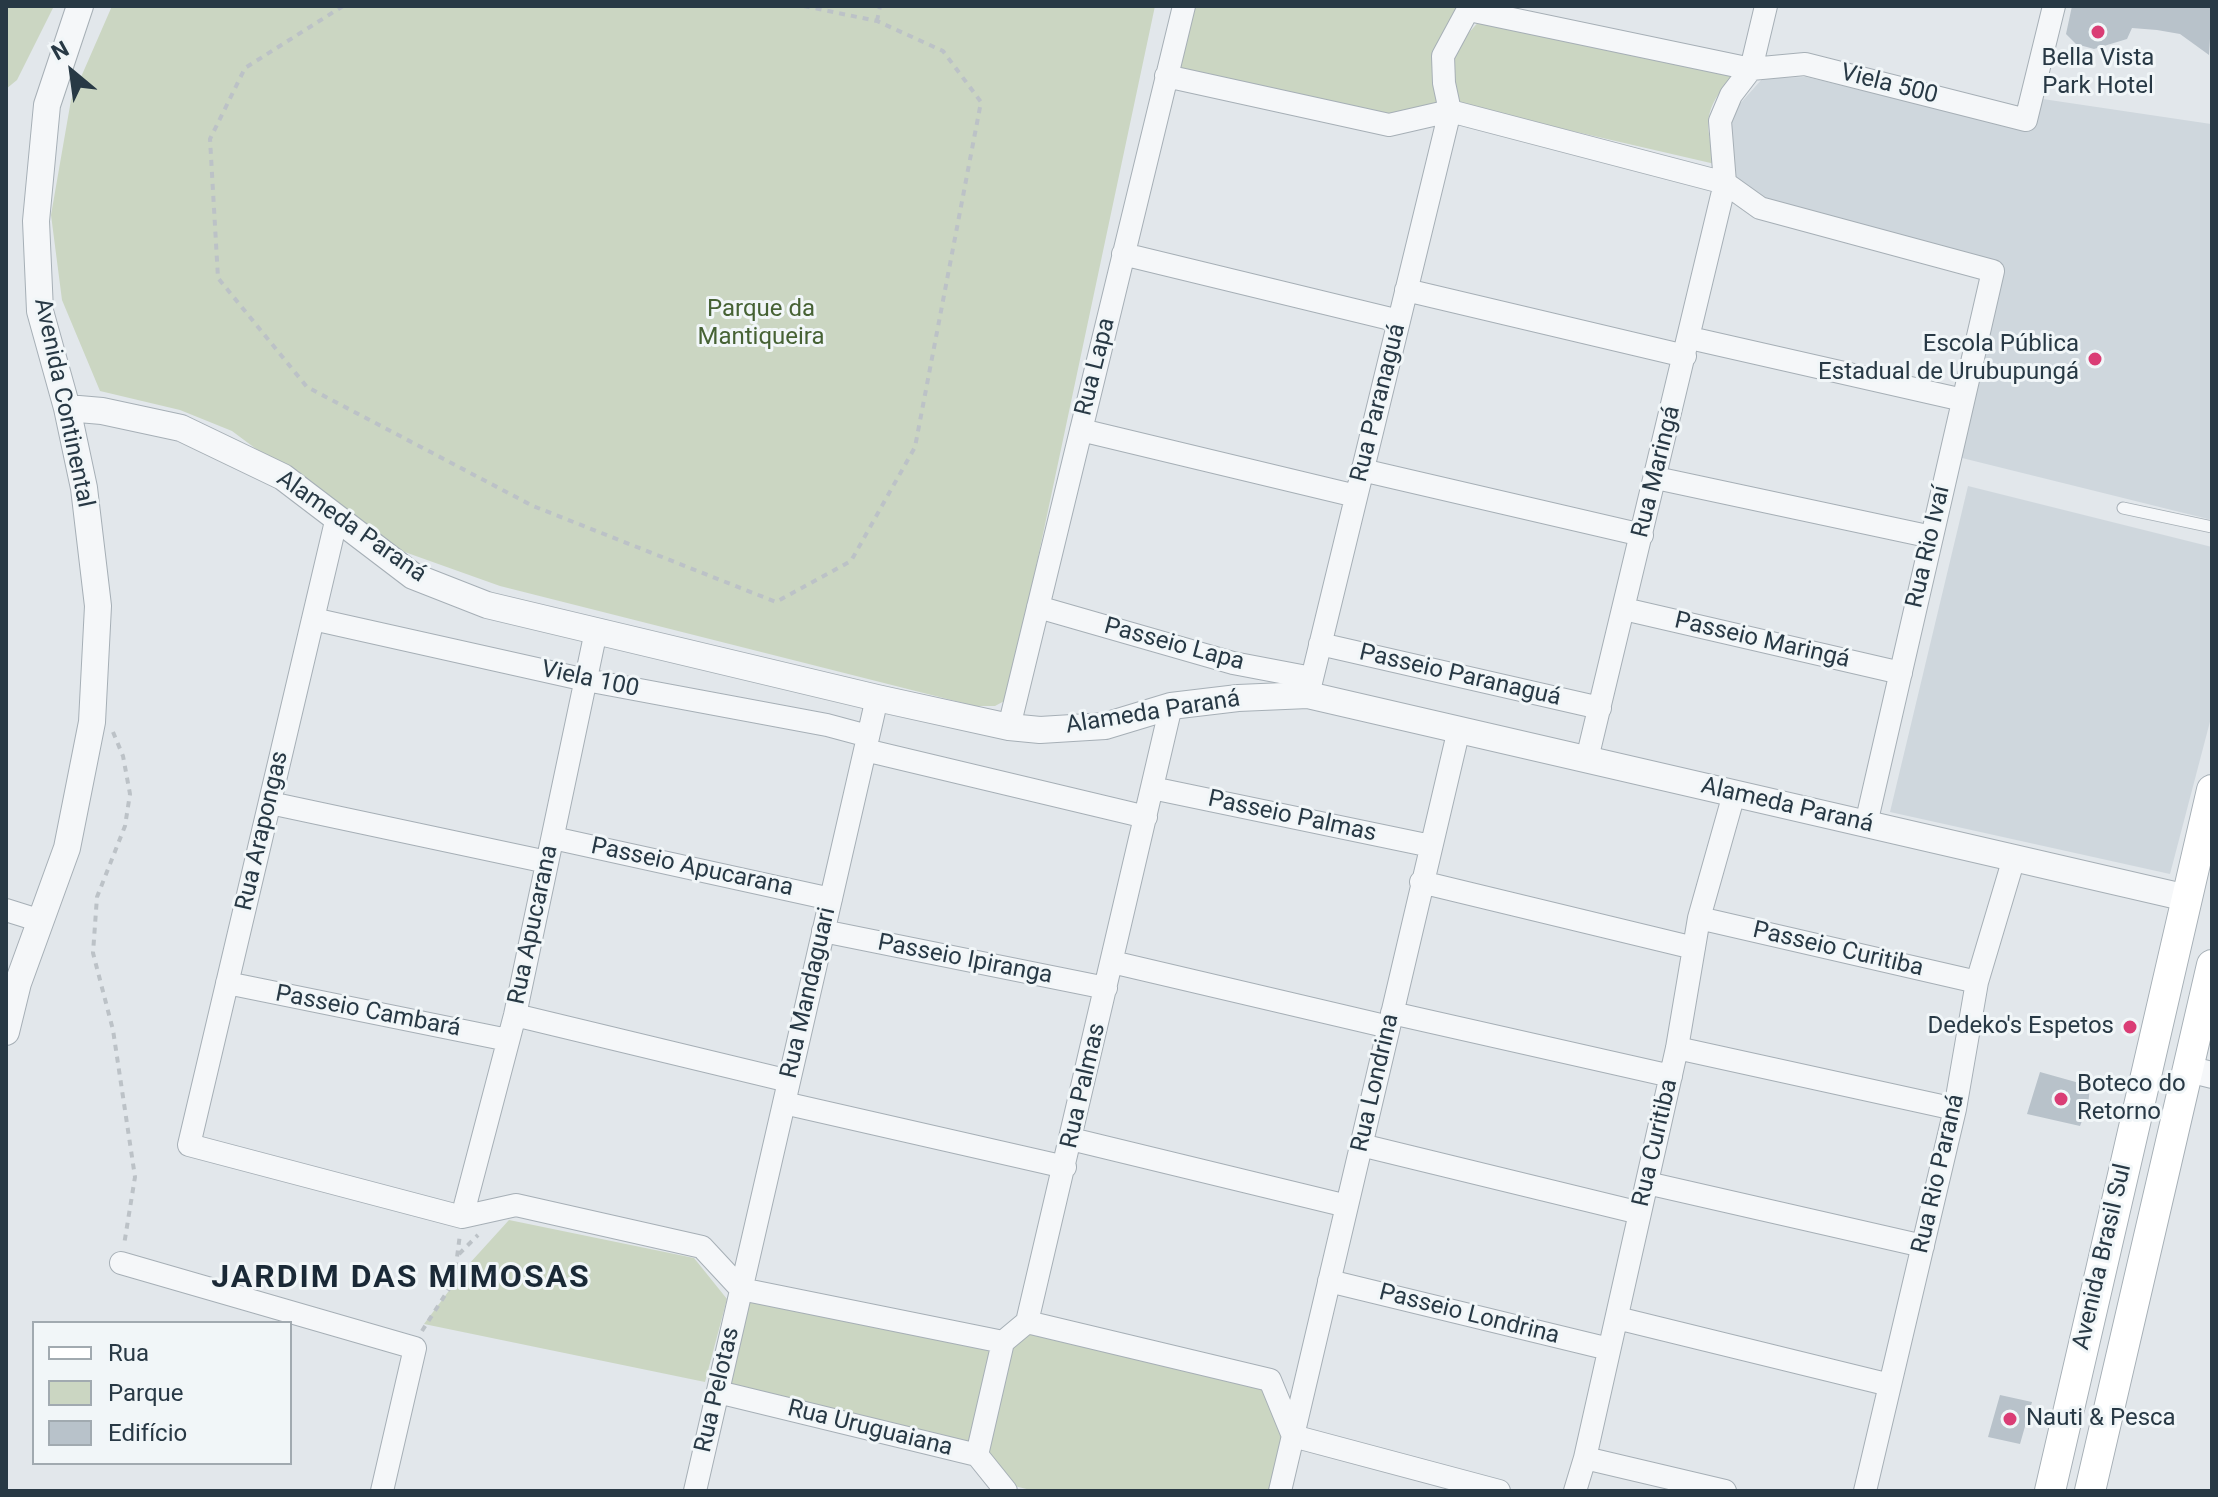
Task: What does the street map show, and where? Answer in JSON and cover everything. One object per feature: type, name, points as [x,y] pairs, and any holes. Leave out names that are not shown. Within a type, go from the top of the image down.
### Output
[{"type":"main road","name":"Avenida Brasil Sul","points":[[2050,1491],[2212,790]]},
{"type":"main road","name":"Avenida Brasil Sul","points":[[2090,1491],[2194,1081],[2212,965]]},
{"type":"main road","points":[[2143,1084],[2151,1098],[2164,1104],[2194,1081]]},
{"type":"street","name":"Avenida Continental","points":[[6,1032],[18,983],[67,848],[93,710],[98,606],[84,488],[67,408],[40,311],[36,221],[47,105],[80,6]]},
{"type":"street","name":"Rua Lapa","points":[[1009,727],[1184,6]]},
{"type":"street","points":[[1751,69],[1766,6]]},
{"type":"street","name":"Viela 500","points":[[1469,8],[1751,69],[1805,64],[2026,120],[2054,6]]},
{"type":"street","points":[[1450,111],[1444,83],[1443,56],[1469,8]]},
{"type":"street","name":"Rua Maringá","points":[[1587,759],[1725,183],[1720,121],[1731,95],[1751,69]]},
{"type":"street","points":[[1166,76],[1389,125],[1450,111],[1725,183]]},
{"type":"street","name":"Rua Paranaguá","points":[[1310,687],[1450,111]]},
{"type":"street","name":"Rua Rio Ivaí","points":[[1725,183],[1760,208],[1993,271],[1866,824]]},
{"type":"street","points":[[1123,254],[1399,321]]},
{"type":"street","points":[[1406,290],[1963,400]]},
{"type":"street","name":"Alameda Paraná","points":[[67,408],[102,411],[181,428],[283,477],[413,576],[487,605],[877,698],[1009,727],[1040,730],[1105,726],[1171,706],[1310,687],[1459,729],[2187,898]]},
{"type":"street","points":[[1081,430],[1356,496]]},
{"type":"street","points":[[1362,470],[1642,535]]},
{"type":"street","points":[[1656,478],[1932,537]]},
{"type":"street","name":"Rua Arapongas","points":[[337,517],[189,1145],[462,1217]]},
{"type":"street","name":"Passeio Lapa","points":[[1038,607],[1310,687]]},
{"type":"street","name":"Passeio Maringá","points":[[1624,609],[1901,673]]},
{"type":"street","name":"Viela 100","points":[[313,619],[586,680],[827,725],[867,743]]},
{"type":"street","name":"Rua Apucarana","points":[[462,1217],[515,1015],[596,631]]},
{"type":"street","name":"Passeio Paranaguá","points":[[1320,644],[1600,708]]},
{"type":"street","name":"Rua Mandaguari","points":[[741,1289],[877,698]]},
{"type":"street","name":"Rua Palmas","points":[[1027,1322],[1171,706]]},
{"type":"street","name":"Rua Londrina","points":[[1280,1491],[1459,729]]},
{"type":"street","points":[[867,743],[1146,817]]},
{"type":"street","name":"Passeio Palmas","points":[[1152,788],[1431,846]]},
{"type":"street","name":"Rua Curitiba","points":[[1575,1491],[1671,1076],[1699,918],[1734,794]]},
{"type":"street","points":[[270,803],[547,862]]},
{"type":"street","name":"Passeio Apucarana","points":[[553,838],[831,899]]},
{"type":"street","name":"Rua Rio Paraná","points":[[1865,1491],[1955,1109],[1977,982],[2014,858]]},
{"type":"street","points":[[1421,882],[1694,948]]},
{"type":"street","points":[[6,910],[41,921]]},
{"type":"street","name":"Passeio Curitiba","points":[[1699,918],[1977,982]]},
{"type":"street","name":"Passeio Ipiranga","points":[[823,931],[1106,988]]},
{"type":"street","points":[[1112,962],[1671,1076]]},
{"type":"street","name":"Passeio Cambará","points":[[227,983],[508,1040]]},
{"type":"street","points":[[515,1015],[1065,1167]]},
{"type":"street","points":[[1677,1048],[1955,1109]]},
{"type":"street","points":[[1071,1139],[1347,1206]]},
{"type":"street","points":[[1361,1145],[1640,1213]]},
{"type":"street","points":[[1647,1183],[1923,1246]]},
{"type":"street","points":[[462,1217],[516,1205],[702,1247],[741,1289],[1003,1342]]},
{"type":"street","points":[[121,1263],[415,1348],[382,1491]]},
{"type":"street","name":"Passeio Londrina","points":[[1329,1281],[1609,1349]]},
{"type":"street","name":"Rua Pelotas","points":[[695,1491],[741,1289]]},
{"type":"street","points":[[1617,1318],[1890,1385]]},
{"type":"street","points":[[977,1455],[1003,1342],[1027,1322],[1270,1380],[1293,1436],[1499,1491]]},
{"type":"street","name":"Rua Uruguaiana","points":[[718,1392],[977,1455],[1006,1491]]},
{"type":"street","points":[[1585,1458],[1725,1491]]},
{"type":"lane","points":[[2123,508],[2212,527]]},
{"type":"path","points":[[343,6],[245,68],[210,139],[218,278],[307,387],[533,506],[776,602],[851,561],[915,447],[981,102],[943,51],[877,21],[804,6]]},
{"type":"path","points":[[877,21],[880,6]]},
{"type":"path","points":[[112,729],[123,756],[130,794],[125,826],[97,897],[93,953],[113,1030],[135,1177],[121,1263]]},
{"type":"path","points":[[415,1348],[424,1324],[454,1281],[462,1217]]},
{"type":"shaded area","name":"Escola Pública Estadual de Urubupungá","points":[[1806,77],[2028,129],[2036,98],[2211,124],[2212,520],[1954,456],[2001,262],[1763,206],[1728,174],[1728,117],[1763,78]]},
{"type":"shaded area","points":[[1968,486],[2212,547],[2212,714],[2170,874],[1890,812]]},
{"type":"green space","points":[[6,6],[54,6],[17,80],[6,89]]},
{"type":"green space","name":"Parque da Mantiqueira","points":[[112,6],[1155,6],[1008,699],[995,706],[975,706],[500,586],[385,545],[232,431],[180,410],[100,391],[62,300],[51,215],[71,100]]},
{"type":"green space","points":[[1191,6],[1458,6],[1441,107],[1387,116],[1176,69]]},
{"type":"green space","points":[[1482,18],[1732,76],[1716,99],[1709,117],[1709,137],[1715,164],[1460,105],[1448,56]]},
{"type":"green space","points":[[509,1220],[694,1258],[727,1299],[705,1382],[424,1324],[469,1264]]},
{"type":"green space","points":[[745,1296],[997,1347],[972,1448],[727,1385]]},
{"type":"green space","points":[[1029,1328],[1264,1383],[1285,1438],[1273,1491],[1035,1491],[1014,1486],[984,1456],[1008,1346]]},
{"type":"building","name":"Bella Vista Park Hotel","points":[[2072,6],[2212,6],[2209,55],[2180,34],[2157,30],[2132,28],[2127,39],[2094,49],[2076,44],[2066,34]]},
{"type":"building","name":"Boteco do Retorno","points":[[2040,1072],[2090,1086],[2088,1106],[2080,1126],[2027,1114]]},
{"type":"building","name":"Nauti & Pesca","points":[[2000,1395],[2032,1402],[2020,1444],[1988,1437]]},
{"type":"place","name":"Bella Vista Park Hotel","points":[[2098,32]]},
{"type":"place","name":"Escola Pública Estadual de Urubupungá","points":[[2095,359]]},
{"type":"place","name":"Dedeko's Espetos","points":[[2130,1027]]},
{"type":"place","name":"Boteco do Retorno","points":[[2061,1099]]},
{"type":"place","name":"Nauti & Pesca","points":[[2010,1419]]},
{"type":"district","name":"JARDIM DAS MIMOSAS","points":[[401,1279]]}]
